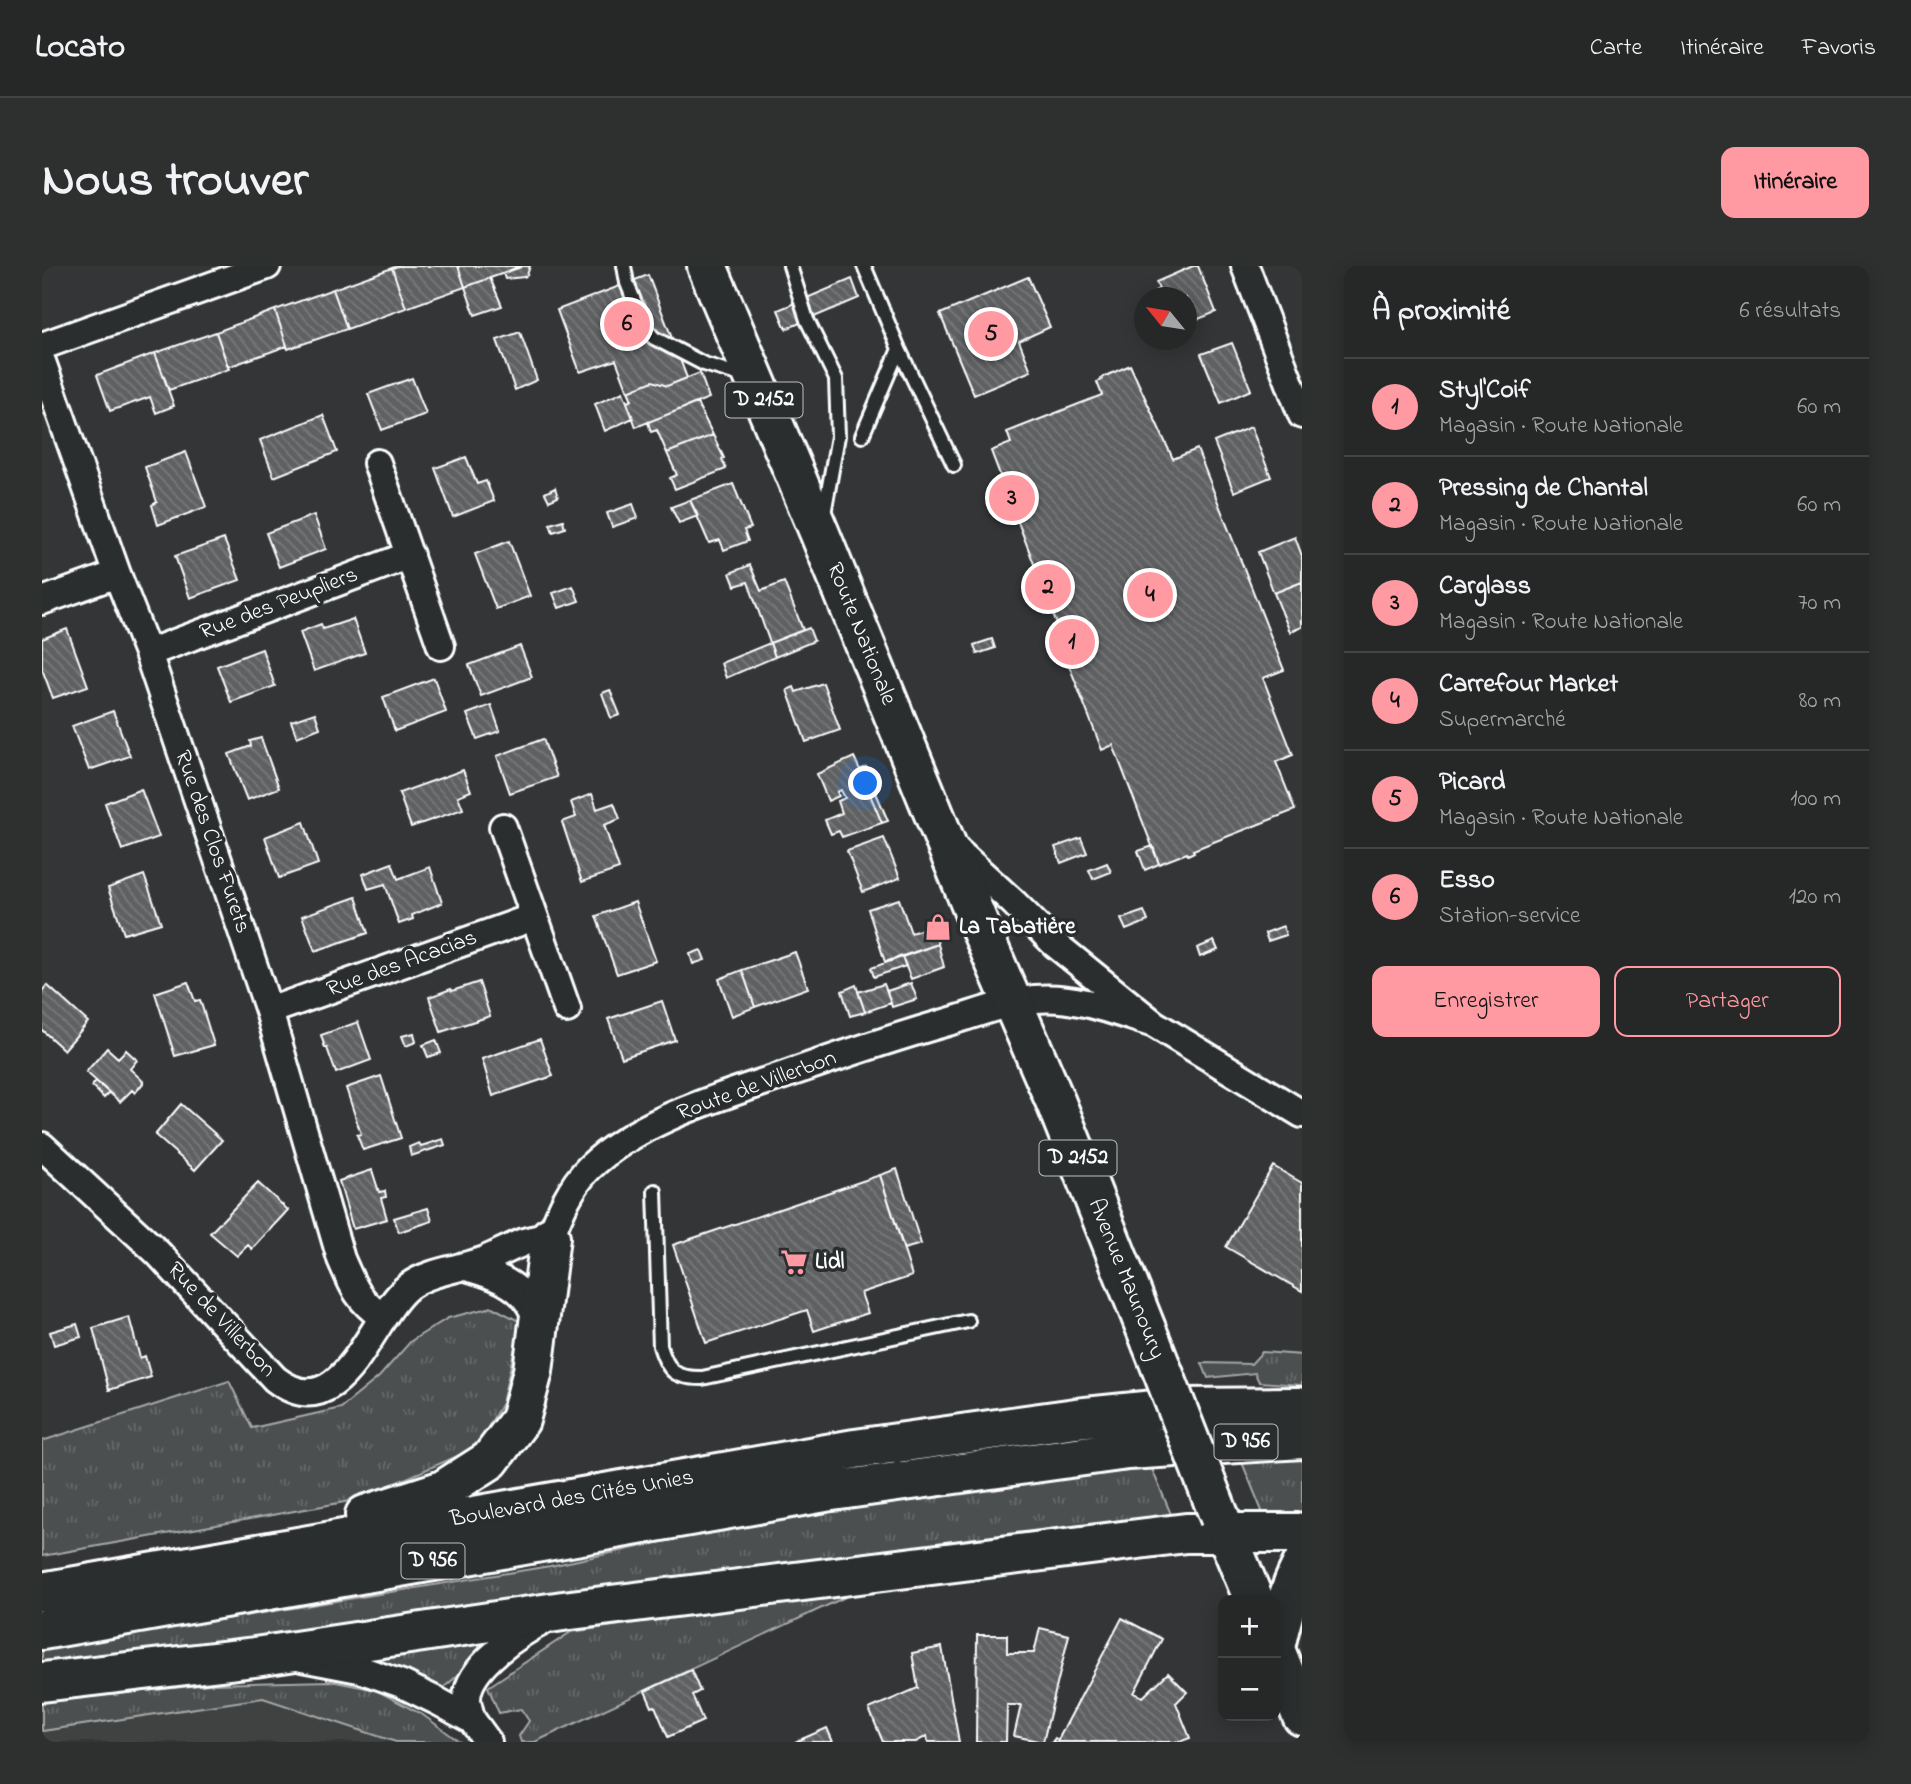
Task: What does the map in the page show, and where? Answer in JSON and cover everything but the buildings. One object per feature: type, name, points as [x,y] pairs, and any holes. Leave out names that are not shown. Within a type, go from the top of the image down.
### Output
[{"type":"main road","name":"Route Nationale","points":[[707,266],[1012,1004]]},
{"type":"main road","name":"Avenue Maunoury","points":[[1012,1004],[1056,1103],[1252,1595]]},
{"type":"main road","points":[[223,1561],[443,1490],[490,1460],[520,1420],[533,1371],[550,1237]]},
{"type":"main road","name":"Boulevard des Cités Unies","points":[[42,1592],[855,1449],[1174,1408],[1302,1407]]},
{"type":"main road","name":"Boulevard des Cités Unies","points":[[42,1630],[825,1492],[1127,1450],[1302,1439]]},
{"type":"main road","points":[[42,1682],[255,1657],[563,1611],[1186,1533],[1224,1525],[1302,1533]]},
{"type":"main road","points":[[1281,1621],[1293,1583],[1302,1565]]},
{"type":"main road","points":[[1278,1658],[1302,1716]]},
{"type":"street","points":[[42,346],[229,272],[267,266]]},
{"type":"street","points":[[1245,266],[1302,415]]},
{"type":"street","name":"Rue des Clos Furets","points":[[42,362],[148,653],[269,1011],[341,1259],[361,1299],[382,1317]]},
{"type":"street","points":[[377,463],[441,646]]},
{"type":"street","name":"Rue des Peupliers","points":[[148,653],[410,555]]},
{"type":"street","points":[[42,601],[117,574]]},
{"type":"street","points":[[502,827],[567,1009]]},
{"type":"street","points":[[943,838],[1055,944],[1154,1024],[1302,1114]]},
{"type":"street","name":"Rue des Acacias","points":[[269,1011],[534,917]]},
{"type":"street","name":"Route de Villerbon","points":[[550,1237],[574,1186],[588,1168],[609,1152],[643,1130],[746,1088],[903,1035],[1034,999],[1086,1003],[1154,1024]]},
{"type":"street","name":"Rue de Villerbon","points":[[42,1146],[158,1253],[260,1365],[285,1387],[296,1390],[310,1392],[338,1380],[365,1349],[395,1299],[411,1284],[484,1260],[526,1241],[550,1237]]},
{"type":"street","points":[[463,1266],[491,1275],[514,1288],[524,1296],[540,1323]]},
{"type":"street","points":[[488,1742],[472,1720],[467,1698],[473,1677],[495,1654],[528,1628],[563,1611]]},
{"type":"street","points":[[255,1657],[292,1657],[359,1669],[401,1684],[472,1720]]},
{"type":"lane","points":[[624,266],[626,283],[640,317],[654,338],[704,364],[755,380]]},
{"type":"lane","points":[[790,266],[807,320],[836,379],[838,436],[820,534]]},
{"type":"lane","points":[[864,266],[899,349],[954,465]]},
{"type":"lane","points":[[862,436],[899,349]]},
{"type":"lane","points":[[655,1191],[660,1346],[665,1362],[685,1378],[702,1378],[968,1321]]},
{"type":"shaded area","points":[[263,1698],[396,1742],[42,1742],[42,1731]]},
{"type":"green space","points":[[492,1307],[521,1322],[502,1403],[476,1448],[356,1500],[42,1556],[42,1441],[229,1381],[252,1428],[341,1408],[379,1377],[411,1341],[448,1318]]},
{"type":"green space","points":[[1262,1352],[1302,1355],[1302,1385],[1259,1382],[1255,1373],[1208,1378],[1202,1363],[1251,1364]]},
{"type":"green space","points":[[1302,1459],[1302,1516],[1264,1516],[1241,1460]]},
{"type":"green space","points":[[1152,1469],[1173,1519],[42,1671],[42,1649],[550,1566],[751,1523],[1007,1482]]},
{"type":"green space","points":[[856,1592],[535,1742],[521,1742],[519,1736],[529,1721],[521,1709],[499,1713],[488,1687],[571,1632]]},
{"type":"green space","points":[[512,1629],[442,1689],[415,1675],[363,1655]]},
{"type":"green space","points":[[331,1681],[376,1690],[423,1715],[460,1742],[396,1742],[263,1698],[42,1731],[42,1702],[210,1684]]},
{"type":"place","name":"Esso","points":[[627,324]]},
{"type":"place","name":"Picard","points":[[991,334]]},
{"type":"place","name":"Carglass","points":[[1012,498]]},
{"type":"place","name":"Pressing de Chantal","points":[[1048,587]]},
{"type":"place","name":"Carrefour Market","points":[[1150,595]]},
{"type":"place","name":"Styl'Coif","points":[[1072,642]]},
{"type":"place","name":"La Tabatière","points":[[938,927]]},
{"type":"place","name":"Lidl","points":[[794,1262]]}]
